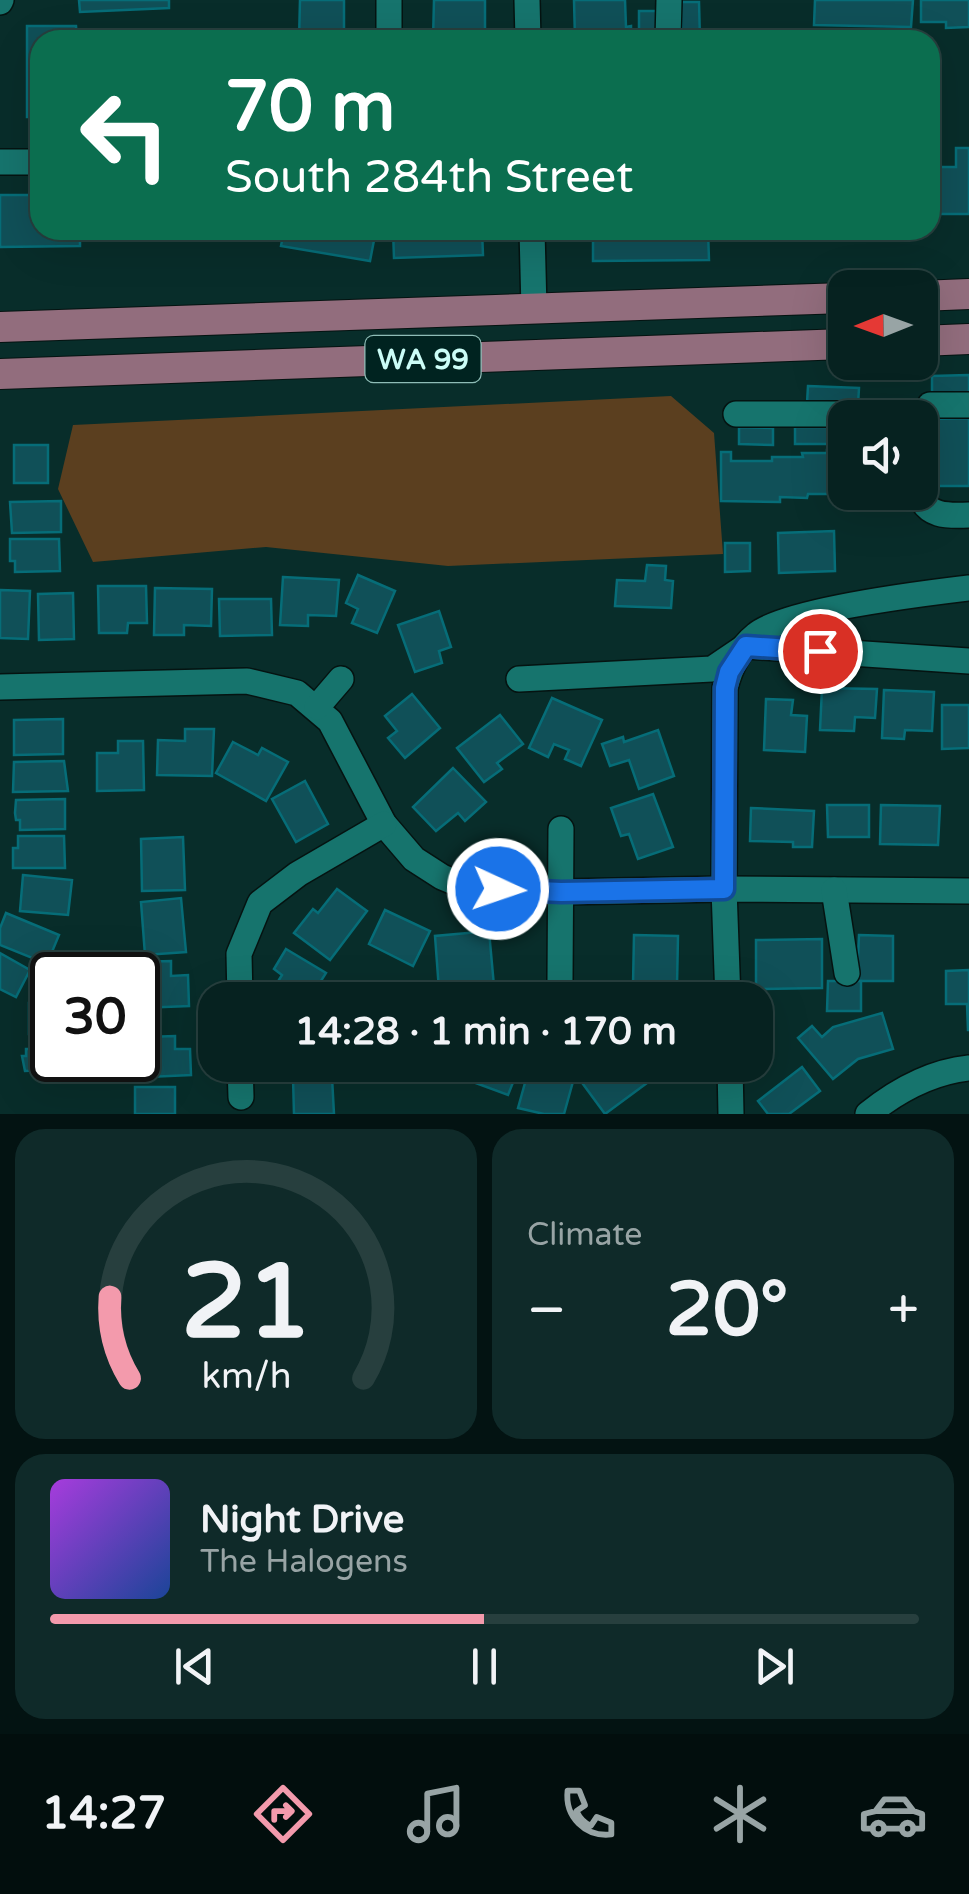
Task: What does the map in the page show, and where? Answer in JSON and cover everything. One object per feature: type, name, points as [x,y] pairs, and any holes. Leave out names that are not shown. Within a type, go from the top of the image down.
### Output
[{"type":"main road","points":[[938,295],[969,294]]},
{"type":"main road","name":"WA 99","points":[[0,327],[828,299]]},
{"type":"main road","points":[[376,360],[457,342],[526,333],[532,327],[534,309]]},
{"type":"main road","points":[[938,340],[969,339]]},
{"type":"main road","name":"WA 99","points":[[0,374],[828,345]]},
{"type":"street","points":[[389,30],[390,0]]},
{"type":"street","points":[[527,0],[528,30]]},
{"type":"street","points":[[668,30],[669,0]]},
{"type":"street","points":[[0,162],[30,162]]},
{"type":"street","points":[[532,240],[534,309]]},
{"type":"street","points":[[938,405],[969,405]]},
{"type":"street","points":[[736,414],[828,414]]},
{"type":"street","points":[[930,510],[969,515]]},
{"type":"street","points":[[727,982],[725,688],[729,672],[757,634],[780,623],[848,607],[969,588]]},
{"type":"street","points":[[519,679],[712,669],[746,646],[969,662]]},
{"type":"street","points":[[317,707],[341,679]]},
{"type":"street","points":[[0,687],[248,682],[297,692],[317,707],[342,739],[384,824],[414,859],[466,887],[561,892],[969,891]]},
{"type":"street","points":[[240,982],[239,954],[260,903],[298,874],[384,824]]},
{"type":"street","points":[[560,980],[561,829]]},
{"type":"street","points":[[834,890],[847,973]]},
{"type":"street","points":[[868,1114],[908,1086],[969,1068]]},
{"type":"street","points":[[240,1082],[240,1097]]},
{"type":"street","points":[[730,1082],[731,1114]]},
{"type":"shaded area","points":[[671,396],[714,433],[723,554],[448,566],[266,547],[93,562],[58,489],[73,425]]},
{"type":"building","points":[[79,0],[169,0],[169,8],[80,12]]},
{"type":"building","points":[[300,0],[344,0],[344,30],[299,30]]},
{"type":"building","points":[[434,0],[485,0],[485,30],[433,30]]},
{"type":"building","points":[[574,0],[625,0],[626,27],[631,26],[631,30],[575,30]]},
{"type":"building","points":[[815,0],[913,0],[911,27],[814,25]]},
{"type":"building","points":[[921,0],[969,0],[969,27],[946,28],[946,22],[921,22]]},
{"type":"building","points":[[681,2],[699,2],[700,30],[682,30]]},
{"type":"building","points":[[639,11],[657,11],[657,30],[639,30]]},
{"type":"building","points":[[27,26],[76,26],[76,30],[30,30],[27,117]]},
{"type":"building","points":[[956,148],[969,148],[969,214],[940,214],[940,167],[956,167]]},
{"type":"building","points":[[0,195],[30,195],[30,240],[80,240],[80,246],[0,247]]},
{"type":"building","points":[[282,240],[374,240],[370,261],[281,246]]},
{"type":"building","points":[[393,240],[482,240],[483,255],[394,258]]},
{"type":"building","points":[[593,240],[708,240],[709,260],[593,261]]},
{"type":"building","points":[[969,375],[969,395],[932,395],[932,380],[938,380],[938,376]]},
{"type":"building","points":[[808,386],[859,388],[858,400],[807,403]]},
{"type":"building","points":[[969,418],[969,486],[938,486],[938,419]]},
{"type":"building","points":[[739,427],[773,428],[773,445],[739,444]]},
{"type":"building","points":[[795,427],[828,427],[828,444],[795,444]]},
{"type":"building","points":[[14,445],[48,445],[48,483],[14,483]]},
{"type":"building","points":[[828,450],[828,494],[780,497],[780,502],[721,501],[721,452],[731,452],[731,461],[772,461],[772,457]]},
{"type":"building","points":[[61,501],[61,532],[12,533],[10,502]]},
{"type":"building","points":[[834,531],[835,571],[779,573],[778,533]]},
{"type":"building","points":[[10,539],[59,539],[60,571],[15,572],[15,561],[10,561]]},
{"type":"building","points":[[725,543],[750,543],[750,571],[725,572]]},
{"type":"building","points":[[647,565],[666,566],[665,580],[673,581],[671,608],[615,606],[617,580],[645,581]]},
{"type":"building","points":[[358,575],[395,591],[377,633],[352,623],[358,609],[346,603]]},
{"type":"building","points":[[283,577],[339,580],[336,616],[308,615],[308,626],[280,625]]},
{"type":"building","points":[[98,586],[146,586],[147,623],[128,623],[127,633],[99,633]]},
{"type":"building","points":[[155,588],[212,589],[211,626],[184,625],[184,635],[154,635]]},
{"type":"building","points":[[0,590],[30,591],[28,639],[0,638]]},
{"type":"building","points":[[73,593],[74,639],[39,640],[38,594]]},
{"type":"building","points":[[219,599],[271,599],[272,635],[220,636]]},
{"type":"building","points":[[439,611],[451,647],[439,651],[442,663],[415,672],[398,625]]},
{"type":"building","points":[[822,688],[877,689],[875,718],[855,717],[854,731],[820,730]]},
{"type":"building","points":[[884,690],[934,692],[932,731],[905,730],[904,739],[882,738]]},
{"type":"building","points":[[412,694],[440,728],[405,758],[388,738],[397,731],[385,716]]},
{"type":"building","points":[[552,698],[602,720],[581,766],[565,759],[569,750],[554,744],[548,757],[529,748]]},
{"type":"building","points":[[766,699],[793,700],[791,715],[807,716],[805,752],[764,750]]},
{"type":"building","points":[[942,705],[969,705],[969,748],[942,749]]},
{"type":"building","points":[[500,715],[523,744],[497,763],[502,769],[484,782],[457,748]]},
{"type":"building","points":[[63,719],[63,754],[14,755],[14,720]]},
{"type":"building","points":[[185,729],[214,729],[212,776],[157,775],[158,740],[185,741]]},
{"type":"building","points":[[658,730],[674,776],[639,789],[629,760],[610,766],[602,744],[623,737],[624,742]]},
{"type":"building","points":[[118,741],[143,741],[144,790],[97,791],[97,753],[118,753]]},
{"type":"building","points":[[233,742],[258,755],[262,748],[288,762],[266,801],[216,773]]},
{"type":"building","points":[[64,761],[68,791],[13,792],[14,762]]},
{"type":"building","points":[[453,768],[486,802],[465,821],[458,813],[436,831],[413,807]]},
{"type":"building","points":[[305,781],[328,824],[296,842],[272,799]]},
{"type":"building","points":[[653,794],[673,847],[638,859],[629,834],[621,836],[611,808]]},
{"type":"building","points":[[65,799],[65,829],[20,830],[16,800]]},
{"type":"building","points":[[827,805],[869,805],[869,837],[828,837]]},
{"type":"building","points":[[881,805],[940,806],[938,845],[880,844]]},
{"type":"building","points":[[751,808],[814,811],[812,847],[793,847],[793,842],[750,841]]},
{"type":"building","points":[[18,836],[64,836],[65,868],[13,868],[13,848],[18,848]]},
{"type":"building","points":[[183,837],[185,890],[142,891],[141,839]]},
{"type":"building","points":[[23,875],[72,880],[68,915],[20,911]]},
{"type":"building","points":[[337,889],[367,911],[330,960],[294,933],[313,909],[318,913]]},
{"type":"building","points":[[181,898],[186,952],[145,952],[141,902]]},
{"type":"building","points":[[385,910],[430,931],[413,966],[369,944]]},
{"type":"building","points":[[6,913],[59,935],[52,952],[30,952],[30,957],[0,945],[0,928]]},
{"type":"building","points":[[489,931],[494,982],[438,982],[435,936]]},
{"type":"building","points":[[634,935],[678,936],[677,982],[633,982]]},
{"type":"building","points":[[859,935],[893,936],[893,981],[857,981]]},
{"type":"building","points":[[822,939],[822,988],[773,989],[773,982],[756,982],[756,940]]},
{"type":"building","points":[[286,949],[326,973],[320,982],[278,982],[282,975],[274,969]]},
{"type":"building","points":[[0,953],[30,970],[16,997],[0,989]]},
{"type":"building","points":[[160,961],[171,961],[171,976],[188,975],[189,1006],[160,1007]]},
{"type":"building","points":[[969,970],[968,1030],[967,1004],[946,1004],[946,971]]},
{"type":"building","points":[[828,981],[861,981],[861,1011],[827,1011]]},
{"type":"building","points":[[882,1013],[893,1049],[858,1059],[833,1079],[798,1038],[812,1026],[822,1037],[833,1027]]},
{"type":"building","points":[[175,1036],[175,1049],[190,1049],[191,1075],[160,1076],[160,1037]]},
{"type":"building","points":[[26,1049],[30,1049],[30,1071],[25,1071],[22,1056],[26,1056]]},
{"type":"building","points":[[802,1067],[820,1091],[789,1114],[768,1114],[758,1101]]},
{"type":"building","points":[[293,1082],[332,1082],[334,1114],[294,1114]]},
{"type":"building","points":[[473,1082],[513,1082],[508,1095]]},
{"type":"building","points":[[525,1082],[573,1082],[564,1114],[518,1108]]},
{"type":"building","points":[[581,1082],[646,1082],[647,1083],[605,1114]]},
{"type":"building","points":[[135,1087],[175,1087],[175,1114],[135,1114]]},
{"type":"route","points":[[498,889],[724,889],[725,688],[729,672],[746,646],[820,651]]}]
